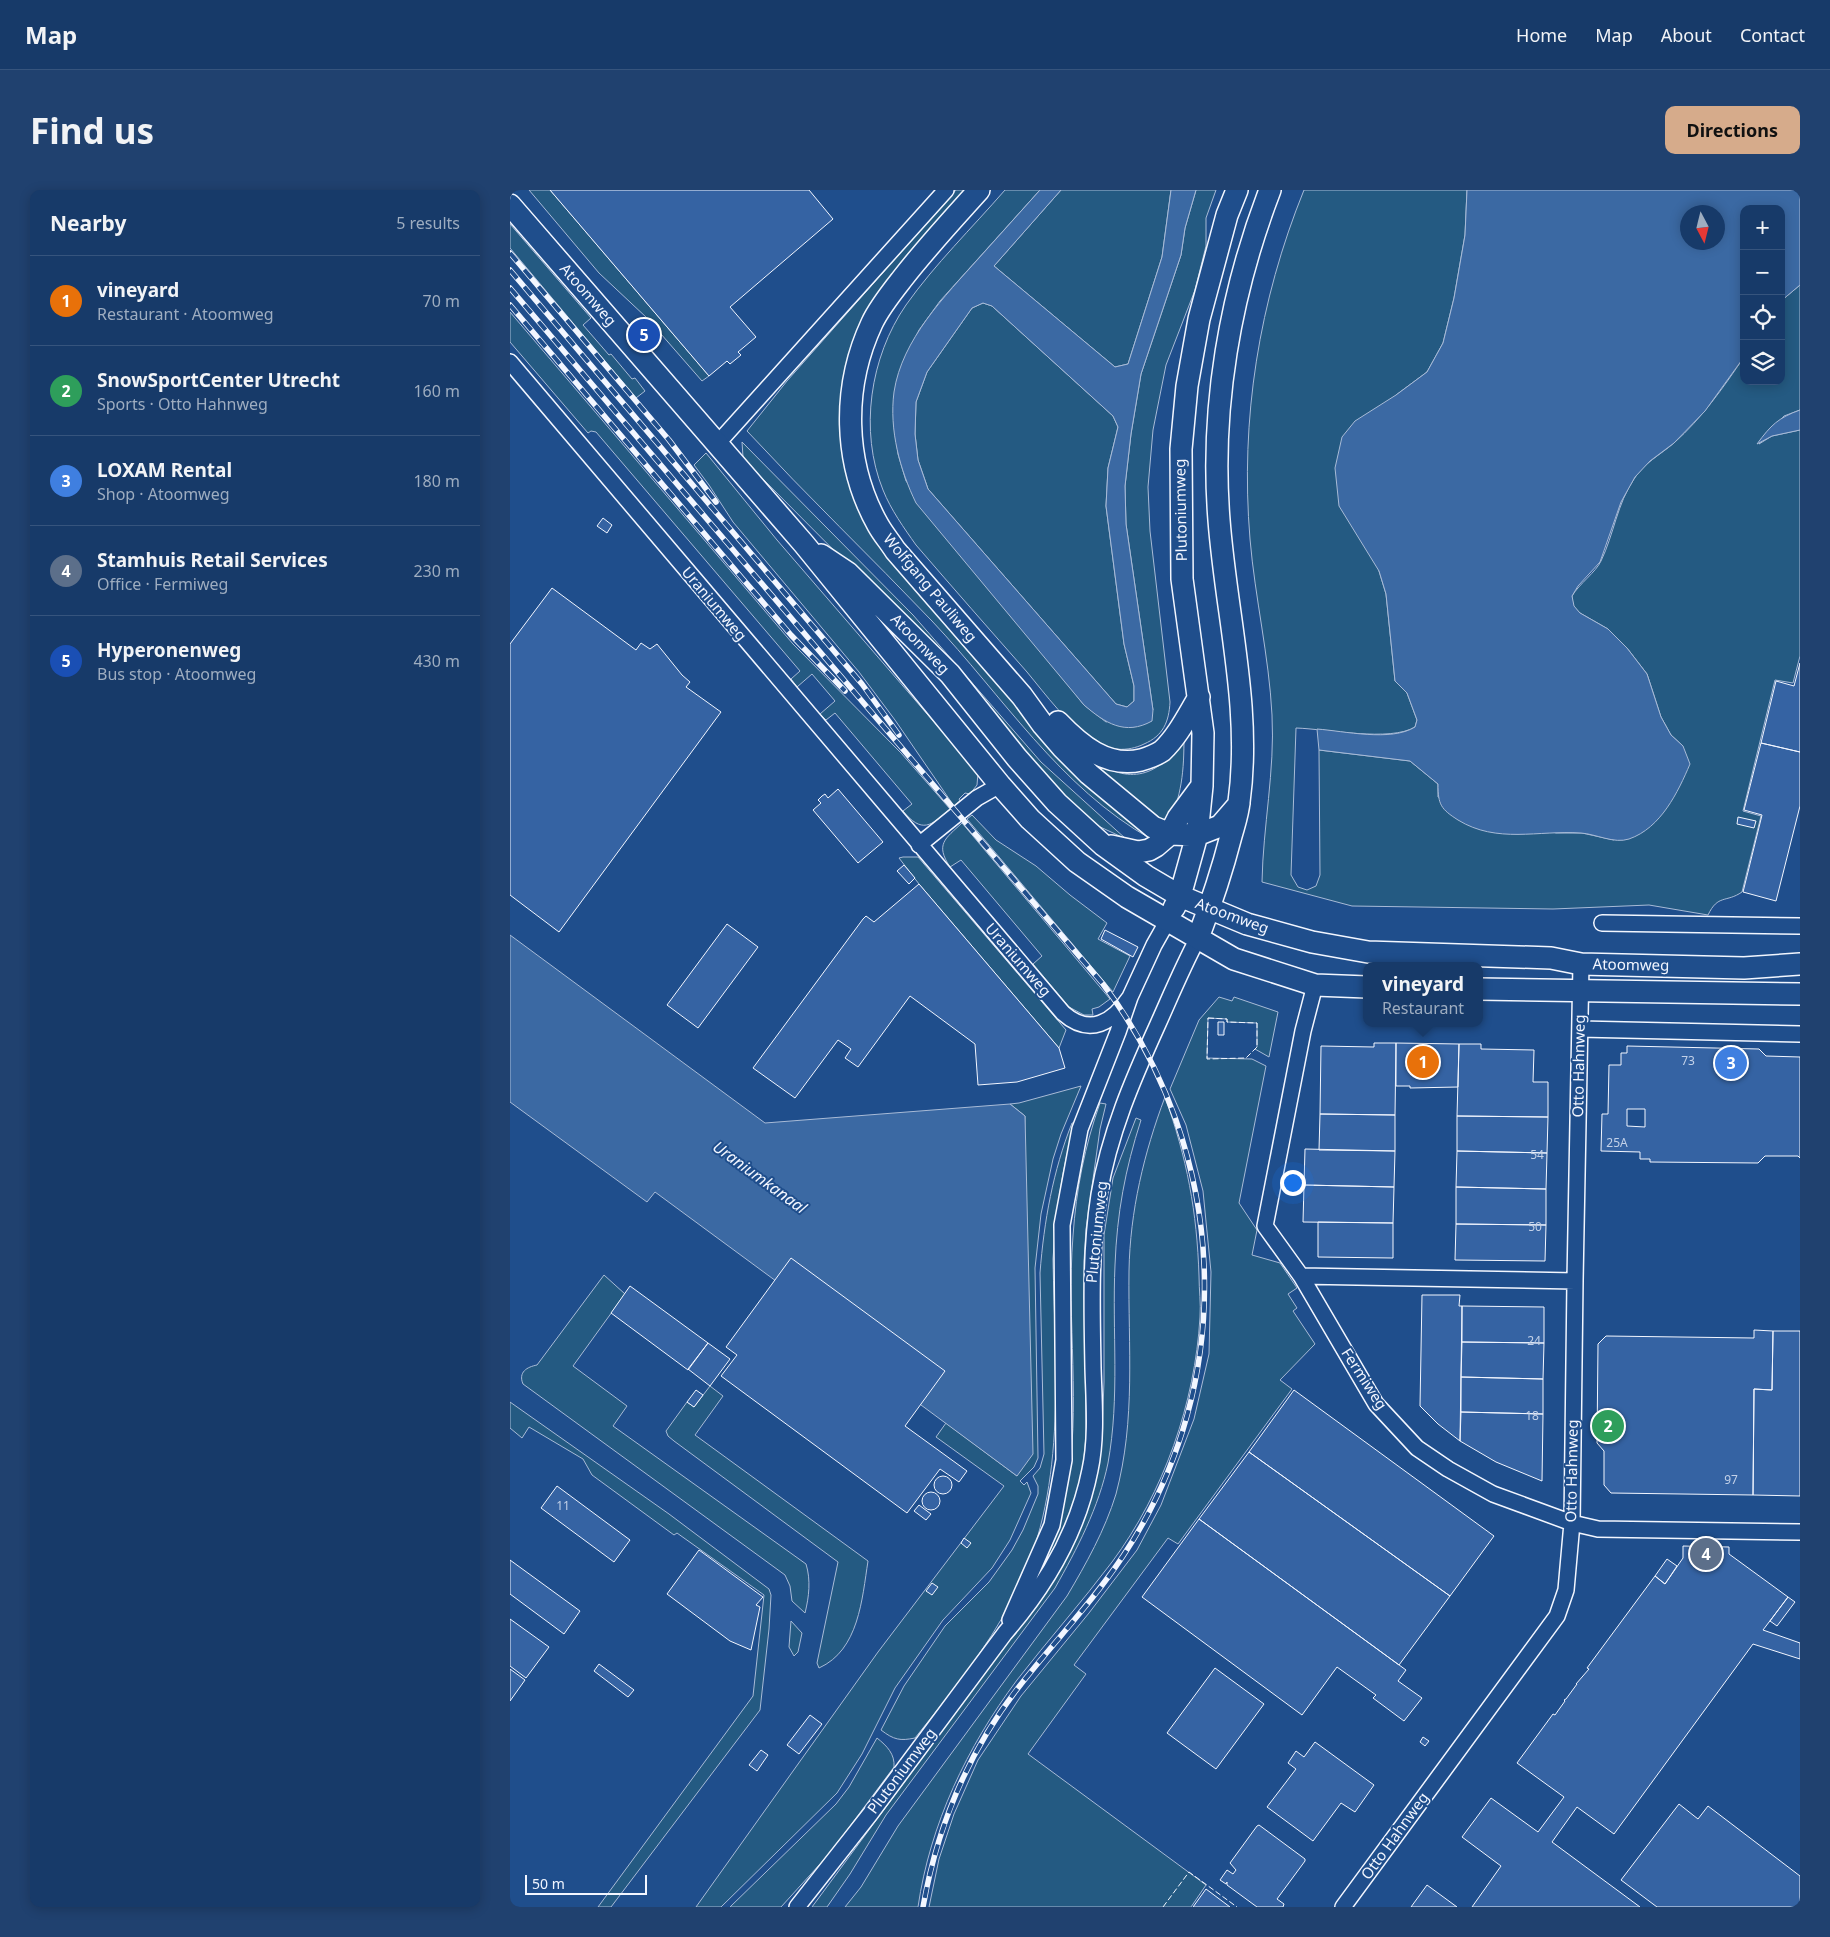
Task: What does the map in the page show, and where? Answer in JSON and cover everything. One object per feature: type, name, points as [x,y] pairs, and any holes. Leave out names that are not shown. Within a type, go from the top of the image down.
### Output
[{"type":"main road","name":"Wolfgang Pauliweg","points":[[979,190],[918,258],[892,291],[872,322],[857,363],[850,403],[850,430],[857,471],[878,525],[895,550],[1022,696],[1043,725],[1089,774],[1153,827],[1170,834],[1197,835]]},
{"type":"main road","name":"Wolfgang Pauliweg","points":[[994,190],[913,282],[876,342],[862,394],[861,432],[867,466],[878,500],[914,555],[1074,740],[1096,754],[1110,760],[1134,762],[1147,759],[1160,752],[1183,724],[1199,697]]},
{"type":"main road","name":"Plutoniumweg","points":[[1167,922],[1180,896],[1197,835],[1202,786],[1203,733],[1182,579],[1180,449],[1187,386],[1198,319],[1227,215],[1237,190]]},
{"type":"main road","name":"Plutoniumweg","points":[[1198,938],[1224,863],[1239,804],[1243,749],[1241,707],[1218,520],[1217,418],[1230,330],[1254,233],[1270,190]]},
{"type":"main road","name":"Atoomweg","points":[[510,205],[804,544],[1000,785],[1030,819],[1077,862],[1127,897],[1167,922],[1234,959],[1315,985],[1363,987]]},
{"type":"main road","name":"Atoomweg","points":[[804,544],[848,573],[897,620],[950,674],[1024,766],[1057,802],[1103,845],[1146,876],[1180,896],[1209,909],[1246,924],[1312,942],[1368,952],[1552,958],[1581,964],[1744,968],[1800,964]]},
{"type":"main road","points":[[1103,845],[1138,852],[1149,850],[1170,834],[1178,818],[1202,786]]},
{"type":"main road","points":[[1197,835],[1220,826],[1239,804]]},
{"type":"main road","name":"Atoomweg","points":[[1483,989],[1800,994]]},
{"type":"street","points":[[716,444],[946,190]]},
{"type":"street","name":"Uraniumweg","points":[[510,362],[1063,1013],[1082,1024],[1094,1026],[1112,1018],[1130,997]]},
{"type":"street","points":[[919,845],[977,798],[1000,785]]},
{"type":"street","name":"Plutoniumweg","points":[[1005,1632],[1052,1525],[1064,1460],[1062,1224],[1080,1129],[1130,997],[1167,922]]},
{"type":"street","points":[[1602,923],[1800,926]]},
{"type":"street","name":"Plutoniumweg","points":[[797,1907],[877,1805],[1005,1632],[1025,1610],[1045,1582],[1064,1547],[1078,1512],[1090,1470],[1094,1396],[1092,1289],[1098,1204],[1104,1171],[1118,1116],[1127,1093],[1185,961],[1198,938]]},
{"type":"street","name":"Otto Hahnweg","points":[[1343,1907],[1558,1616],[1566,1590],[1572,1523],[1581,964]]},
{"type":"street","name":"Fermiweg","points":[[1315,985],[1303,1031],[1265,1226],[1301,1276],[1376,1404],[1417,1448],[1448,1469],[1493,1494],[1572,1523],[1598,1528],[1800,1532]]},
{"type":"street","points":[[1580,1029],[1800,1034]]},
{"type":"street","points":[[1301,1276],[1575,1281]]},
{"type":"shaded area","points":[[529,190],[550,190],[709,376],[702,381],[647,318],[599,273]]},
{"type":"shaded area","points":[[956,190],[973,190],[859,337],[858,499],[1146,828],[1151,839],[1118,818],[1088,794],[1060,767],[932,621],[747,431],[787,381]]},
{"type":"shaded area","points":[[1005,190],[1040,190],[940,301],[919,330],[903,363],[894,422],[898,454],[906,481],[1084,705],[1106,722],[1153,710],[1126,524],[1125,486],[1131,434],[1141,374],[1181,255],[1185,228],[1196,190],[1216,190],[1206,218],[1206,246],[1195,290],[1166,365],[1153,430],[1148,487],[1150,531],[1170,702],[1164,728],[1151,741],[1138,747],[1118,749],[1105,747],[1093,741],[1075,727],[1058,709],[916,545],[890,505],[876,467],[871,444],[870,419],[872,395],[884,348],[894,325],[906,305],[929,275]]},
{"type":"shaded area","points":[[1061,190],[1171,190],[1162,257],[1128,364],[1115,367],[994,266]]},
{"type":"shaded area","points":[[1304,190],[1467,190],[1465,235],[1454,298],[1443,343],[1427,372],[1396,395],[1379,571],[1386,594],[1395,681],[1407,693],[1417,720],[1415,727],[1390,734],[1358,734],[1296,728],[1291,875],[1298,887],[1307,890],[1316,886],[1320,875],[1319,750],[1410,761],[1438,784],[1438,797],[1556,833],[1582,833],[1614,840],[1683,746],[1671,735],[1661,717],[1647,674],[1627,648],[1608,629],[1580,613],[1573,606],[1572,596],[1601,561],[1628,489],[1638,473],[1674,443],[1694,423],[1740,363],[1740,385],[1785,385],[1785,298],[1800,285],[1800,410],[1784,416],[1759,444],[1772,436],[1800,430],[1800,656],[1793,683],[1775,680],[1743,811],[1761,816],[1742,892],[1719,901],[1708,915],[1649,905],[1553,909],[1352,906],[1262,882],[1272,757],[1272,715],[1250,539],[1248,449],[1256,361],[1275,274]]},
{"type":"shaded area","points":[[510,224],[591,318],[583,325],[632,379],[635,378],[645,391],[636,398],[510,248]]},
{"type":"shaded area","points":[[983,303],[992,306],[1113,416],[1118,427],[1108,468],[1106,506],[1124,644],[1134,686],[1134,701],[1127,707],[1116,704],[928,489],[918,460],[915,434],[916,402],[927,372],[972,308]]},
{"type":"shaded area","points":[[510,312],[793,644],[901,753],[950,809],[937,820],[927,825],[916,823],[903,811],[912,804],[835,713],[826,720],[820,714],[835,701],[812,674],[797,687],[791,679],[800,671],[596,432],[591,431],[588,433],[510,342]]},
{"type":"shaded area","points":[[742,442],[913,615],[1041,762],[1126,839],[1094,824],[1035,766],[954,671],[751,467],[743,457]]},
{"type":"shaded area","points":[[706,453],[777,540],[978,773],[977,785],[970,794],[965,793],[954,806],[895,720],[859,672],[733,522],[694,465]]},
{"type":"shaded area","points":[[1184,736],[1179,794],[1167,828],[1153,821],[1078,749],[1110,770],[1133,774],[1157,767],[1170,756]]},
{"type":"shaded area","points":[[972,815],[996,840],[1036,866],[1107,923],[1098,939],[1130,956],[1113,992],[967,819]]},
{"type":"shaded area","points":[[962,823],[1110,999],[1099,1007],[1092,1009],[1093,1015],[1084,1015],[1069,1007],[1033,964],[1042,956],[961,860],[950,867],[943,853],[944,842]]},
{"type":"shaded area","points":[[918,857],[1066,1030],[1059,1048],[919,884],[899,858]]},
{"type":"shaded area","points":[[1219,997],[1232,1001],[1234,997],[1278,1012],[1269,1057],[1255,1049],[1257,1047],[1257,1023],[1227,1022],[1227,1019],[1208,1018],[1207,1058],[1252,1059],[1266,1066],[1239,1203],[1257,1230],[1252,1255],[1280,1263],[1297,1288],[1288,1294],[1297,1308],[1293,1311],[1315,1344],[1280,1380],[1292,1389],[1178,1544],[1168,1538],[1074,1665],[1086,1674],[1028,1754],[1206,1885],[1191,1907],[929,1907],[939,1859],[954,1814],[978,1760],[1021,1696],[1089,1613],[1137,1550],[1161,1505],[1194,1419],[1209,1354],[1211,1272],[1203,1191],[1186,1125],[1170,1089],[1199,1020]]},
{"type":"shaded area","points":[[1081,1086],[1053,1159],[1041,1214],[1035,1268],[1038,1458],[1034,1467],[1020,1481],[1024,1485],[1027,1482],[1031,1493],[1010,1540],[992,1568],[943,1620],[895,1688],[862,1754],[837,1793],[721,1907],[696,1907],[878,1652],[1004,1486],[936,1437],[946,1423],[1017,1476],[1025,1116],[1010,1104]]},
{"type":"shaded area","points":[[1165,1097],[1190,1185],[1198,1252],[1200,1307],[1197,1349],[1191,1382],[1184,1414],[1174,1445],[1147,1506],[1131,1535],[1101,1577],[1017,1680],[982,1732],[967,1759],[941,1816],[924,1876],[918,1907],[845,1907],[861,1887],[898,1826],[1067,1596],[1101,1534],[1116,1494],[1122,1466],[1129,1411],[1129,1271],[1135,1204],[1151,1139]]},
{"type":"shaded area","points":[[1100,1103],[1106,1104],[1100,1129],[1086,1229],[1084,1261],[1086,1436],[1082,1480],[1061,1540],[1024,1604],[1066,1493],[1071,1461],[1073,1397],[1071,1268],[1074,1219],[1086,1151]]},
{"type":"shaded area","points":[[1136,1118],[1141,1120],[1130,1156],[1120,1209],[1116,1246],[1114,1290],[1115,1389],[1112,1438],[1104,1479],[1093,1512],[1055,1588],[886,1815],[850,1874],[827,1907],[812,1907],[1045,1589],[1102,1433],[1104,1235],[1113,1178]]},
{"type":"shaded area","points":[[1072,1123],[1075,1123],[1063,1173],[1054,1242],[1056,1388],[1050,1475],[1043,1517],[1031,1558],[1013,1598],[992,1635],[967,1671],[915,1738],[897,1739],[881,1730],[904,1686],[945,1626],[989,1582],[1012,1550],[1023,1530],[1038,1494],[1038,1486],[1033,1476],[1040,1468],[1044,1454],[1040,1273],[1047,1215],[1060,1159]]},
{"type":"shaded area","points":[[604,1275],[625,1294],[573,1366],[627,1406],[613,1426],[806,1564],[809,1588],[805,1613],[792,1601],[790,1586],[785,1575],[523,1384],[522,1376],[524,1371],[537,1365]]},
{"type":"shaded area","points":[[710,1386],[723,1396],[695,1435],[868,1561],[860,1607],[850,1636],[843,1649],[832,1660],[819,1668],[817,1663],[838,1562],[674,1441],[668,1436],[666,1431],[687,1402],[694,1407]]},
{"type":"shaded area","points":[[510,1402],[669,1514],[769,1589],[771,1595],[760,1710],[611,1907],[598,1907],[753,1696],[764,1595],[677,1533],[674,1535],[592,1475],[583,1459],[529,1427],[522,1438],[510,1428]]},
{"type":"shaded area","points":[[791,1621],[802,1633],[798,1652],[794,1656],[789,1647]]},
{"type":"shaded area","points":[[877,1738],[890,1751],[894,1767],[830,1853],[781,1907],[730,1907],[836,1804],[849,1787]]},
{"type":"water","points":[[1040,190],[1061,190],[994,266],[1115,367],[1128,364],[1162,257],[1171,190],[1196,190],[1185,228],[1181,255],[1141,374],[1131,434],[1125,486],[1126,524],[1153,710],[1152,721],[1133,727],[1124,727],[1108,722],[1084,705],[916,503],[905,477],[897,449],[893,421],[894,392],[906,354],[915,336],[939,303]],"holes":[[[983,303],[992,306],[1113,416],[1118,427],[1108,468],[1106,506],[1124,644],[1134,686],[1134,701],[1127,707],[1116,704],[928,489],[918,460],[915,434],[916,402],[927,372],[972,308]]]},
{"type":"water","points":[[1467,190],[1800,190],[1800,285],[1785,298],[1785,205],[1740,205],[1740,363],[1705,411],[1674,443],[1650,461],[1635,477],[1621,502],[1600,562],[1578,586],[1572,596],[1574,606],[1580,613],[1608,629],[1627,648],[1647,674],[1661,717],[1671,735],[1683,746],[1690,764],[1674,797],[1659,818],[1640,834],[1629,839],[1611,840],[1581,833],[1503,834],[1488,832],[1458,820],[1448,813],[1440,802],[1438,784],[1410,761],[1319,750],[1317,729],[1381,735],[1393,734],[1415,727],[1417,720],[1407,693],[1395,681],[1386,594],[1379,571],[1339,506],[1335,468],[1342,437],[1355,421],[1396,395],[1427,372],[1443,343],[1454,298],[1465,235]]},
{"type":"water","points":[[1800,410],[1800,430],[1772,436],[1757,444],[1775,423]]},
{"type":"water","name":"Uraniumkanaal","points":[[510,935],[765,1123],[1010,1104],[1025,1116],[1033,1454],[1017,1476],[848,1351],[852,1337],[655,1192],[647,1202],[510,1102]]},
{"type":"building","points":[[550,190],[809,190],[833,219],[730,307],[756,337],[738,352],[741,355],[730,364],[727,361],[709,376]]},
{"type":"building","points":[[603,518],[612,525],[607,533],[597,526]]},
{"type":"building","points":[[552,588],[636,650],[641,643],[650,649],[657,644],[690,682],[686,687],[721,712],[559,932],[510,895],[510,644]]},
{"type":"building","points":[[1800,663],[1800,752],[1761,743],[1776,681],[1794,686]]},
{"type":"building","points":[[1761,743],[1800,752],[1800,806],[1776,901],[1743,892],[1762,815],[1744,810]]},
{"type":"building","points":[[838,789],[883,842],[858,863],[813,810],[821,803],[818,800],[822,796],[825,794],[828,798]]},
{"type":"building","points":[[1738,817],[1756,821],[1754,828],[1737,824]]},
{"type":"building","points":[[904,865],[915,878],[909,884],[897,871]]},
{"type":"building","points":[[919,884],[1059,1048],[1065,1068],[1017,1082],[978,1085],[975,1044],[910,996],[858,1067],[845,1058],[851,1049],[838,1040],[795,1098],[753,1068],[863,919],[866,916],[874,922]]},
{"type":"building","points":[[727,924],[758,947],[698,1028],[667,1005]]},
{"type":"building","points":[[1105,930],[1138,947],[1133,957],[1101,939]]},
{"type":"building","points":[[1218,1022],[1224,1022],[1224,1035],[1218,1035]]},
{"type":"building","points":[[1374,1043],[1396,1043],[1395,1115],[1320,1114],[1321,1046],[1374,1047]]},
{"type":"building","points":[[1396,1043],[1459,1044],[1458,1087],[1410,1088],[1410,1086],[1396,1086]]},
{"type":"building","points":[[1459,1044],[1481,1044],[1481,1049],[1534,1050],[1533,1082],[1548,1082],[1548,1117],[1457,1116]]},
{"type":"building","points":[[1627,1046],[1759,1049],[1766,1056],[1800,1057],[1800,1158],[1798,1156],[1765,1156],[1758,1163],[1650,1162],[1650,1159],[1640,1159],[1640,1152],[1601,1151],[1602,1114],[1608,1114],[1609,1065],[1621,1065],[1621,1053],[1627,1053]],"holes":[[[1627,1109],[1645,1109],[1645,1127],[1627,1126]]]},
{"type":"building","points":[[1320,1114],[1395,1115],[1395,1151],[1319,1150]]},
{"type":"building","points":[[1457,1116],[1548,1117],[1547,1153],[1457,1151]]},
{"type":"building","points":[[1305,1149],[1395,1151],[1394,1187],[1304,1185]]},
{"type":"building","points":[[1457,1151],[1547,1153],[1546,1189],[1456,1187]]},
{"type":"building","points":[[1304,1185],[1394,1187],[1393,1223],[1303,1222]]},
{"type":"building","points":[[1456,1187],[1546,1189],[1546,1225],[1456,1224]]},
{"type":"building","points":[[1318,1222],[1393,1223],[1393,1258],[1318,1257]]},
{"type":"building","points":[[1456,1224],[1546,1225],[1545,1261],[1455,1260]]},
{"type":"building","points":[[791,1258],[945,1371],[905,1426],[967,1471],[959,1482],[940,1469],[907,1513],[721,1376],[737,1355],[726,1347]]},
{"type":"building","points":[[630,1286],[708,1343],[688,1370],[611,1313]]},
{"type":"building","points":[[1422,1295],[1460,1295],[1459,1306],[1462,1306],[1460,1441],[1438,1424],[1420,1406]]},
{"type":"building","points":[[1462,1306],[1544,1307],[1544,1343],[1462,1342]]},
{"type":"building","points":[[1754,1330],[1773,1331],[1772,1390],[1754,1389],[1753,1495],[1611,1493],[1604,1485],[1604,1451],[1597,1443],[1598,1344],[1606,1336],[1754,1338]]},
{"type":"building","points":[[1773,1331],[1800,1331],[1800,1496],[1753,1495],[1754,1389],[1772,1390]]},
{"type":"building","points":[[1462,1342],[1544,1343],[1543,1379],[1461,1377]]},
{"type":"building","points":[[708,1343],[730,1359],[710,1386],[688,1369]]},
{"type":"building","points":[[1461,1377],[1543,1379],[1543,1414],[1461,1412]]},
{"type":"building","points":[[696,1390],[703,1395],[694,1407],[687,1402]]},
{"type":"building","points":[[1294,1390],[1494,1536],[1450,1596],[1249,1452]]},
{"type":"building","points":[[1461,1412],[1543,1414],[1542,1481],[1496,1462],[1460,1441]]},
{"type":"building","points":[[1249,1452],[1450,1596],[1399,1665],[1199,1519]]},
{"type":"building","points":[[943,1476],[949,1479],[952,1485],[949,1491],[943,1494],[937,1491],[934,1485],[937,1479]]},
{"type":"building","points":[[557,1486],[630,1540],[614,1562],[541,1508]]},
{"type":"building","points":[[931,1492],[937,1495],[940,1501],[937,1507],[931,1510],[925,1507],[922,1501],[925,1495]]},
{"type":"building","points":[[919,1505],[931,1514],[926,1520],[914,1511]]},
{"type":"building","points":[[1199,1519],[1406,1670],[1398,1681],[1422,1698],[1404,1721],[1373,1698],[1376,1695],[1337,1667],[1302,1715],[1142,1597]]},
{"type":"building","points":[[964,1538],[971,1543],[967,1548],[961,1543]]},
{"type":"building","points":[[1683,1546],[1729,1547],[1729,1554],[1788,1597],[1763,1630],[1800,1643],[1800,1659],[1753,1644],[1614,1834],[1577,1807],[1552,1842],[1640,1907],[1472,1907],[1501,1866],[1462,1837],[1491,1798],[1538,1832],[1564,1797],[1517,1763],[1589,1669],[1587,1668],[1655,1576],[1665,1584],[1683,1558]]},
{"type":"building","points":[[699,1550],[763,1597],[756,1605],[760,1607],[751,1650],[730,1641],[667,1594]]},
{"type":"building","points":[[1667,1559],[1677,1566],[1665,1584],[1655,1576]]},
{"type":"building","points":[[510,1560],[580,1611],[564,1634],[510,1594]]},
{"type":"building","points":[[932,1583],[938,1587],[932,1595],[926,1591]]},
{"type":"building","points":[[1788,1597],[1795,1602],[1777,1626],[1770,1621]]},
{"type":"building","points":[[510,1619],[549,1647],[526,1678],[510,1666]]},
{"type":"building","points":[[599,1664],[634,1690],[628,1697],[594,1671]]},
{"type":"building","points":[[1215,1668],[1264,1704],[1216,1769],[1167,1733]]},
{"type":"building","points":[[510,1669],[525,1680],[510,1701]]},
{"type":"building","points":[[810,1715],[822,1724],[799,1754],[787,1745]]},
{"type":"building","points":[[1423,1737],[1429,1741],[1425,1746],[1420,1742]]},
{"type":"building","points":[[1315,1742],[1374,1785],[1355,1812],[1341,1803],[1313,1841],[1267,1807],[1296,1769],[1288,1763],[1296,1751],[1304,1757]]},
{"type":"building","points":[[761,1750],[768,1755],[757,1771],[749,1765]]},
{"type":"building","points":[[1679,1804],[1698,1819],[1708,1806],[1800,1876],[1800,1907],[1657,1907],[1621,1880]]},
{"type":"building","points":[[1259,1825],[1305,1859],[1277,1899],[1284,1904],[1283,1907],[1257,1907],[1227,1885],[1227,1882],[1226,1884],[1220,1880],[1227,1870],[1233,1874],[1236,1870],[1230,1863]]},
{"type":"building","points":[[1427,1885],[1457,1907],[1411,1907]]},
{"type":"building","points":[[1206,1889],[1230,1907],[1193,1907]]},
{"type":"railway","points":[[510,253],[669,440],[716,502]]},
{"type":"railway","points":[[510,270],[862,684],[899,735]]},
{"type":"railway","points":[[510,288],[1103,984],[1145,1050],[1176,1120],[1196,1192],[1204,1267],[1201,1342],[1187,1416],[1161,1488],[1123,1556],[1111,1573],[1018,1688],[984,1738],[957,1792],[946,1820],[929,1878],[923,1907]]},
{"type":"railway","points":[[510,305],[791,635],[845,691]]},
{"type":"fence","points":[[1208,1018],[1227,1019],[1227,1022],[1257,1023],[1257,1047],[1246,1058],[1207,1059],[1208,1018]]},
{"type":"fence","points":[[1163,1907],[1189,1872],[1237,1907]]},
{"type":"place","name":"Hyperonenweg","points":[[644,335]]},
{"type":"place","name":"vineyard","points":[[1423,1062]]},
{"type":"place","name":"LOXAM Rental","points":[[1731,1063]]},
{"type":"place","name":"SnowSportCenter Utrecht","points":[[1608,1426]]},
{"type":"place","name":"Stamhuis Retail Services","points":[[1706,1554]]}]
